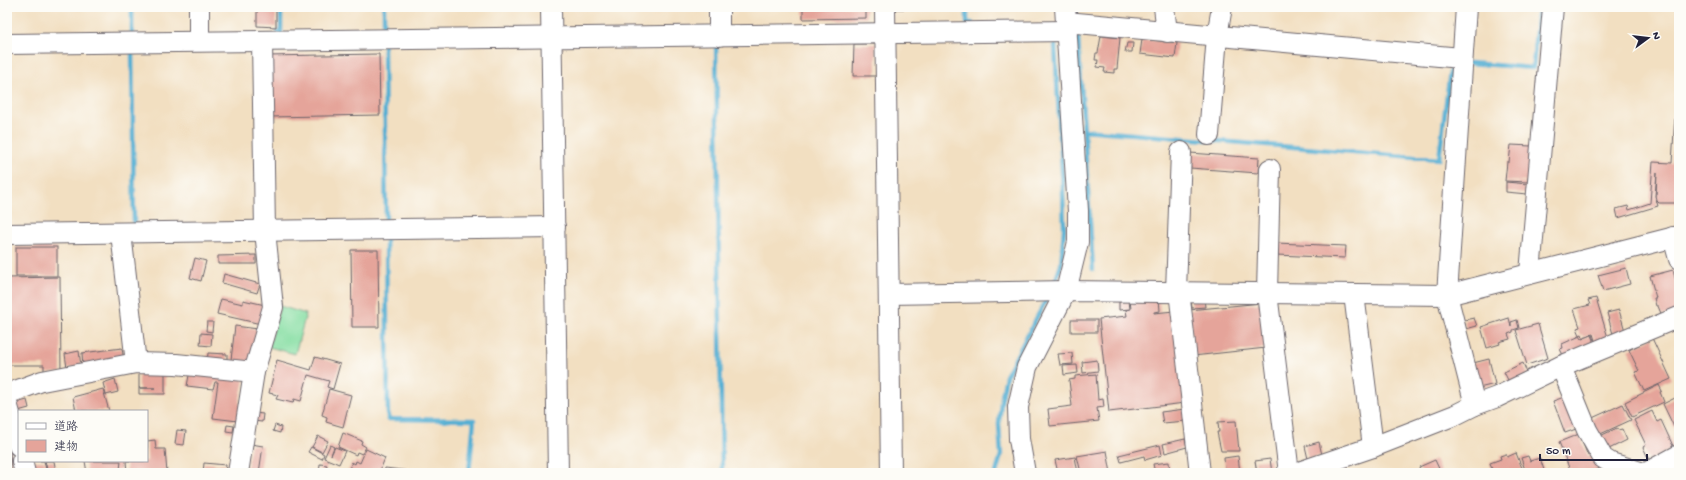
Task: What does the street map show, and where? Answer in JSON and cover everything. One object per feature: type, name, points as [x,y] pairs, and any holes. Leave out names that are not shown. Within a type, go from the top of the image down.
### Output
[{"type":"street","points":[[199,7],[200,41]]},
{"type":"street","points":[[551,7],[558,473]]},
{"type":"street","points":[[719,7],[719,36]]},
{"type":"street","points":[[886,7],[891,473]]},
{"type":"street","points":[[1164,7],[1167,32]]},
{"type":"street","points":[[1209,134],[1217,36],[1222,7]]},
{"type":"street","points":[[1466,7],[1447,295],[1475,405]]},
{"type":"street","points":[[1530,273],[1553,7]]},
{"type":"street","points":[[7,44],[886,34],[1066,20],[1167,32],[1462,58]]},
{"type":"street","points":[[1025,473],[1019,439],[1018,407],[1027,367],[1066,291],[1078,242],[1078,211],[1066,20]]},
{"type":"street","points":[[238,473],[254,372],[273,307],[265,231],[262,42]]},
{"type":"street","points":[[1181,152],[1178,291],[1200,473]]},
{"type":"street","points":[[1270,169],[1267,293],[1289,473]]},
{"type":"street","points":[[7,234],[555,227]]},
{"type":"street","points":[[121,233],[136,363]]},
{"type":"street","points":[[889,294],[1178,291],[1447,295],[1676,236],[1679,259]]},
{"type":"street","points":[[1354,294],[1373,447]]},
{"type":"street","points":[[1296,473],[1373,447],[1455,416],[1475,405],[1497,397],[1561,366],[1679,317]]},
{"type":"street","points":[[7,394],[42,381],[136,363],[176,364],[254,372]]},
{"type":"street","points":[[1561,366],[1587,430],[1603,458],[1611,463],[1645,473],[1679,455]]},
{"type":"street","points":[[7,403],[18,442]]},
{"type":"street","points":[[22,462],[25,473]]},
{"type":"green space","points":[[280,306],[306,314],[295,354],[269,347]]},
{"type":"building","points":[[803,7],[866,7],[866,18],[803,19]]},
{"type":"building","points":[[891,7],[918,7],[918,9],[891,9]]},
{"type":"building","points":[[257,8],[276,9],[276,27],[257,26]]},
{"type":"building","points":[[1101,36],[1120,38],[1117,69],[1114,69],[1114,73],[1104,72],[1105,68],[1097,67],[1098,60],[1095,60],[1096,53],[1098,53]]},
{"type":"building","points":[[1142,39],[1177,43],[1175,58],[1140,54]]},
{"type":"building","points":[[1127,43],[1133,43],[1132,52],[1125,52]]},
{"type":"building","points":[[854,44],[876,44],[876,76],[853,76]]},
{"type":"building","points":[[379,54],[380,115],[269,117],[267,56]]},
{"type":"building","points":[[1676,99],[1679,99],[1679,192],[1677,203],[1659,203],[1657,201],[1657,173],[1655,196],[1658,206],[1618,218],[1616,209],[1628,206],[1629,210],[1650,203],[1653,162],[1672,163]]},
{"type":"building","points":[[1511,145],[1531,146],[1528,182],[1505,181]]},
{"type":"building","points":[[1190,153],[1259,158],[1258,173],[1190,168]]},
{"type":"building","points":[[1506,182],[1528,184],[1527,194],[1506,192]]},
{"type":"building","points":[[1276,243],[1346,246],[1345,258],[1276,255]]},
{"type":"building","points":[[16,247],[57,247],[57,276],[16,276]]},
{"type":"building","points":[[351,250],[378,250],[379,327],[352,327]]},
{"type":"building","points":[[256,255],[256,264],[218,264],[218,256]]},
{"type":"building","points":[[195,258],[206,261],[201,281],[190,278]]},
{"type":"building","points":[[1626,268],[1630,284],[1603,291],[1598,275]]},
{"type":"building","points":[[1673,270],[1679,293],[1679,311],[1662,316],[1658,306],[1656,306],[1654,298],[1656,298],[1650,276]]},
{"type":"building","points":[[224,274],[260,284],[257,293],[222,283]]},
{"type":"building","points":[[60,277],[61,373],[44,373],[44,365],[8,365],[7,278]]},
{"type":"building","points":[[1596,298],[1609,341],[1596,344],[1593,334],[1583,337],[1582,334],[1580,335],[1577,328],[1580,327],[1574,309],[1590,305],[1588,300]]},
{"type":"building","points":[[221,299],[243,304],[243,300],[265,305],[261,324],[217,314]]},
{"type":"building","points":[[1159,299],[1160,311],[1154,313],[1174,311],[1185,403],[1109,412],[1099,319],[1127,316],[1126,310],[1131,309],[1130,300]]},
{"type":"building","points":[[1204,299],[1205,307],[1192,308],[1191,300]]},
{"type":"building","points":[[1129,301],[1130,309],[1119,310],[1119,302]]},
{"type":"building","points":[[1262,303],[1266,348],[1193,356],[1189,310]]},
{"type":"building","points":[[1619,310],[1625,331],[1613,334],[1607,313]]},
{"type":"building","points":[[1474,318],[1477,326],[1466,329],[1464,320]]},
{"type":"building","points":[[1509,318],[1511,326],[1511,322],[1517,320],[1519,328],[1508,334],[1510,339],[1499,342],[1500,344],[1487,348],[1481,327]]},
{"type":"building","points":[[1071,320],[1097,320],[1097,332],[1071,332]]},
{"type":"building","points":[[207,322],[213,322],[212,332],[206,331]]},
{"type":"building","points":[[1538,324],[1548,358],[1527,365],[1516,330]]},
{"type":"building","points":[[235,326],[258,329],[254,363],[231,360]]},
{"type":"building","points":[[201,333],[212,334],[211,346],[200,345]]},
{"type":"building","points":[[1592,335],[1596,345],[1565,359],[1560,349],[1563,348],[1562,344],[1580,336],[1582,339]]},
{"type":"building","points":[[1652,338],[1671,379],[1644,391],[1635,372],[1639,371],[1629,350]]},
{"type":"building","points":[[122,348],[124,362],[83,366],[82,353]]},
{"type":"building","points":[[79,351],[81,366],[67,368],[65,354]]},
{"type":"building","points":[[208,353],[227,354],[227,364],[207,363]]},
{"type":"building","points":[[1072,353],[1073,364],[1060,365],[1058,354]]},
{"type":"building","points":[[315,357],[340,364],[333,389],[327,387],[329,381],[308,375],[301,401],[294,399],[293,403],[276,399],[278,395],[269,393],[277,360],[311,370]]},
{"type":"building","points":[[1489,359],[1495,384],[1479,388],[1473,363]]},
{"type":"building","points":[[1097,360],[1098,371],[1083,373],[1082,362]]},
{"type":"building","points":[[1523,363],[1528,375],[1510,384],[1504,372]]},
{"type":"building","points":[[1077,365],[1078,373],[1064,375],[1063,366]]},
{"type":"building","points":[[190,370],[244,380],[239,403],[241,403],[238,421],[213,418],[218,382],[215,382],[213,389],[187,386]]},
{"type":"building","points":[[139,373],[165,373],[165,394],[139,394]]},
{"type":"building","points":[[1096,374],[1098,400],[1103,399],[1104,407],[1097,408],[1099,421],[1050,426],[1048,409],[1072,406],[1069,380],[1075,379],[1075,376]]},
{"type":"building","points":[[115,379],[118,392],[106,395],[103,383]]},
{"type":"building","points":[[1659,385],[1664,402],[1632,417],[1625,402]]},
{"type":"building","points":[[103,389],[109,410],[76,410],[73,397]]},
{"type":"building","points":[[329,389],[351,395],[343,427],[326,422],[327,417],[322,415]]},
{"type":"building","points":[[1567,396],[1579,428],[1565,433],[1553,401]]},
{"type":"building","points":[[1679,396],[1679,425],[1674,427],[1663,404]]},
{"type":"building","points":[[27,400],[29,408],[18,411],[16,403]]},
{"type":"building","points":[[1623,404],[1631,420],[1596,436],[1588,420]]},
{"type":"building","points":[[1185,409],[1186,421],[1163,423],[1161,412]]},
{"type":"building","points":[[1652,411],[1657,422],[1661,420],[1674,448],[1649,460],[1643,447],[1646,445],[1634,420]]},
{"type":"building","points":[[254,413],[263,414],[262,422],[253,421]]},
{"type":"building","points":[[1236,421],[1239,451],[1221,451],[1217,432],[1219,432],[1218,422]]},
{"type":"building","points":[[227,425],[234,426],[233,432],[226,431]]},
{"type":"building","points":[[275,425],[281,427],[280,433],[273,431]]},
{"type":"building","points":[[1617,428],[1618,430],[1622,429],[1627,440],[1605,451],[1598,437]]},
{"type":"building","points":[[177,430],[186,431],[184,445],[175,444]]},
{"type":"building","points":[[343,433],[362,441],[361,444],[366,447],[362,454],[357,452],[356,455],[338,447]]},
{"type":"building","points":[[1579,434],[1588,456],[1593,454],[1599,469],[1588,473],[1571,473],[1559,442]]},
{"type":"building","points":[[318,436],[328,441],[322,452],[312,447]]},
{"type":"building","points":[[1185,439],[1187,447],[1165,453],[1163,444]]},
{"type":"building","points":[[155,440],[156,449],[165,449],[167,473],[127,473],[126,462],[148,462],[148,441]]},
{"type":"building","points":[[1319,442],[1322,455],[1308,459],[1305,446]]},
{"type":"building","points":[[251,444],[263,446],[259,473],[246,473]]},
{"type":"building","points":[[330,445],[334,447],[331,455],[335,447],[345,451],[339,464],[324,458]]},
{"type":"building","points":[[1160,445],[1162,455],[1145,460],[1144,456],[1121,462],[1119,455]]},
{"type":"building","points":[[7,447],[10,447],[11,473],[7,473]]},
{"type":"building","points":[[311,447],[324,454],[322,459],[308,452]]},
{"type":"building","points":[[366,449],[385,458],[379,473],[347,473],[352,462],[355,464],[356,461],[360,463]]},
{"type":"building","points":[[1107,451],[1111,473],[1081,473],[1077,456]]},
{"type":"building","points":[[1516,453],[1524,473],[1493,473],[1490,463],[1501,459],[1500,456],[1506,454],[1507,457]]},
{"type":"building","points":[[1238,456],[1240,473],[1222,473],[1222,470],[1225,470],[1224,458]]},
{"type":"building","points":[[1528,456],[1530,461],[1540,458],[1545,473],[1526,473],[1521,458]]},
{"type":"building","points":[[1075,457],[1078,473],[1058,473],[1055,460]]},
{"type":"building","points":[[1270,459],[1272,473],[1257,473],[1255,461]]},
{"type":"building","points":[[1435,460],[1441,473],[1421,473],[1419,467]]},
{"type":"building","points":[[29,462],[44,462],[47,473],[29,473]]},
{"type":"building","points":[[45,462],[54,462],[56,472],[48,473]]},
{"type":"building","points":[[85,462],[121,462],[120,470],[110,473],[87,473]]},
{"type":"building","points":[[1169,462],[1170,473],[1155,473],[1153,464]]},
{"type":"building","points":[[204,463],[226,465],[225,473],[203,473]]},
{"type":"building","points":[[320,464],[327,465],[325,473],[319,472]]},
{"type":"building","points":[[385,468],[410,471],[410,473],[384,473]]},
{"type":"waterway","points":[[132,7],[132,37]]},
{"type":"waterway","points":[[278,32],[281,32],[281,7]]},
{"type":"waterway","points":[[384,7],[384,34]]},
{"type":"waterway","points":[[967,7],[967,23],[972,23]]},
{"type":"waterway","points":[[1076,7],[1077,11]]},
{"type":"waterway","points":[[1469,63],[1533,68],[1538,7]]},
{"type":"waterway","points":[[1078,38],[1084,130],[1439,159],[1450,71],[1455,68]]},
{"type":"waterway","points":[[716,43],[722,473]]},
{"type":"waterway","points":[[384,45],[386,224]]},
{"type":"waterway","points":[[1054,285],[1061,265],[1064,229],[1055,45]]},
{"type":"waterway","points":[[132,48],[134,225]]},
{"type":"waterway","points":[[1084,130],[1093,269]]},
{"type":"waterway","points":[[386,234],[388,419],[474,420],[469,473]]},
{"type":"waterway","points":[[996,473],[1001,455],[999,424],[1006,376],[1048,296]]}]
